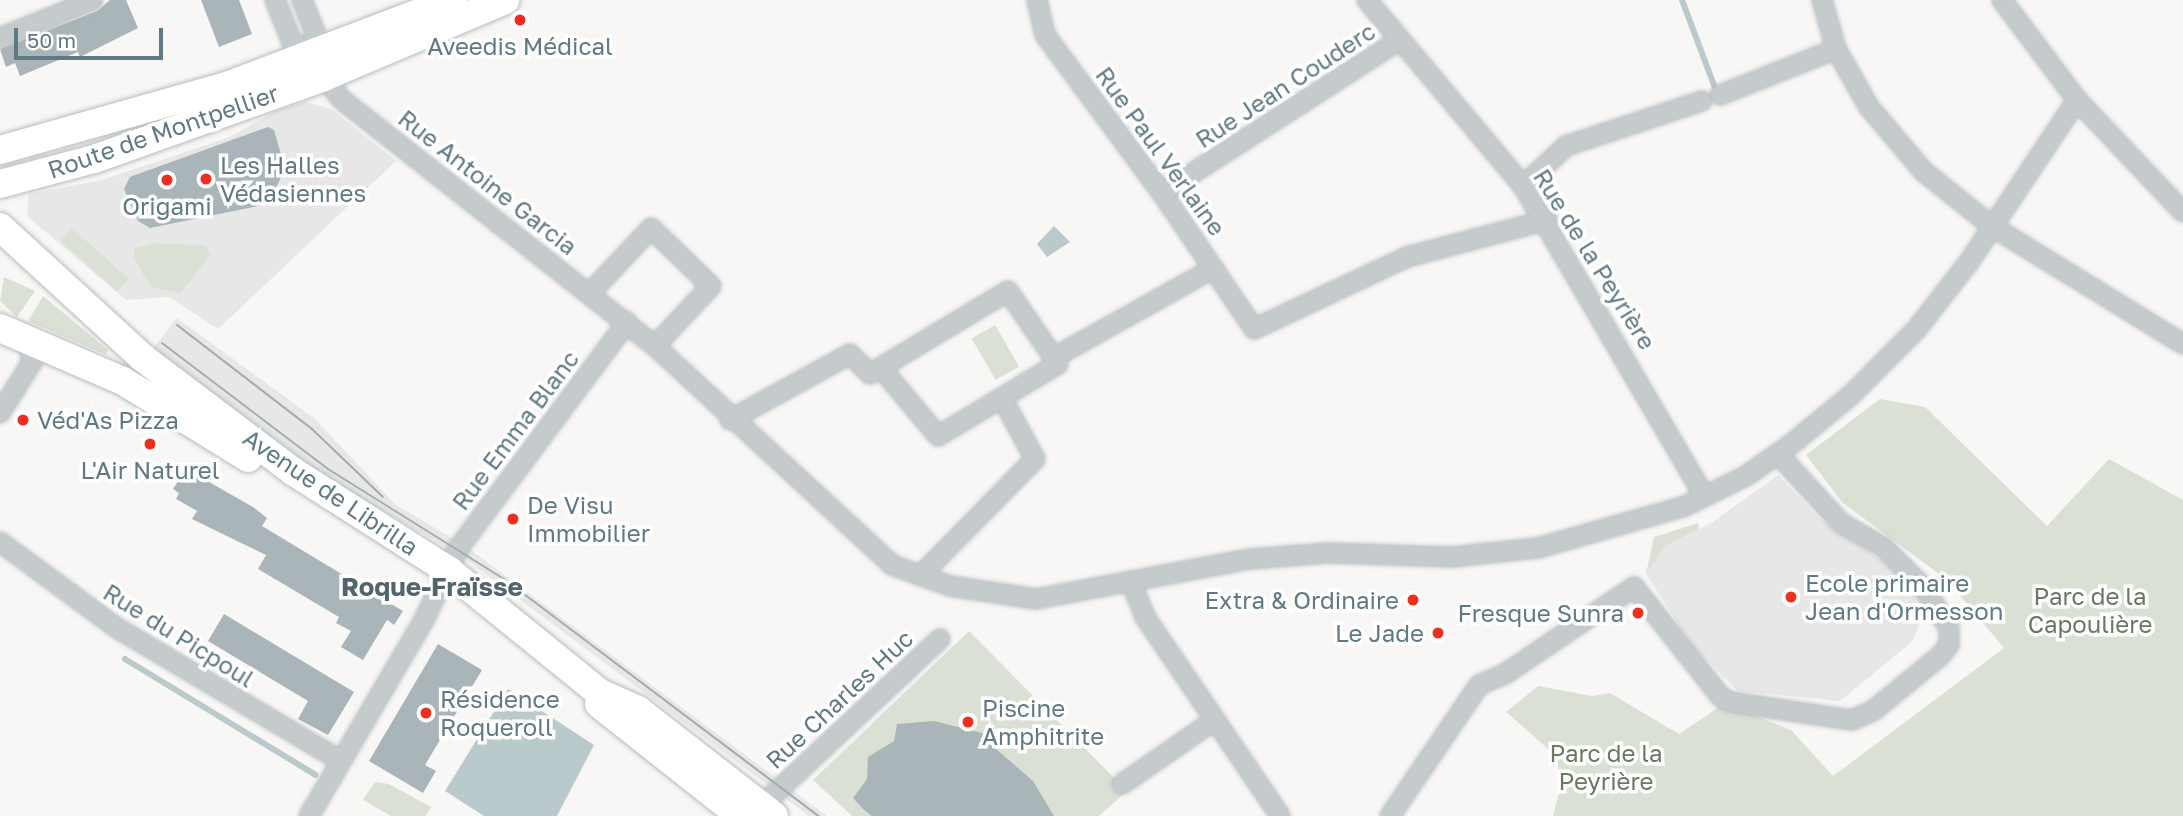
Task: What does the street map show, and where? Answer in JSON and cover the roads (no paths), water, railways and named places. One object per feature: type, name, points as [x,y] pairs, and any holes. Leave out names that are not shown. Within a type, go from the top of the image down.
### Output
[{"type":"main road","name":"Route de Montpellier","points":[[1,183],[94,159],[318,65],[453,0]]},
{"type":"main road","name":"Route de Montpellier","points":[[0,150],[318,65],[505,0]]},
{"type":"main road","name":"Avenue de Librilla","points":[[0,227],[143,358],[294,472],[447,572],[600,692],[638,710],[761,810]]},
{"type":"main road","name":"Avenue de Librilla","points":[[0,328],[123,381],[414,564],[447,572],[491,619],[761,810]]},
{"type":"main road","points":[[761,810],[797,816]]},
{"type":"street","points":[[0,38],[93,0]]},
{"type":"street","name":"Rue Antoine Garcia","points":[[275,0],[292,42],[318,65],[341,99],[627,322],[865,544],[921,578],[1035,599],[1250,559],[1328,552],[1452,558],[1538,548],[1637,524],[1704,496],[1778,454],[1851,396],[1916,330],[1993,227],[2077,100]]},
{"type":"street","points":[[302,0],[315,32],[318,65]]},
{"type":"street","name":"Rue Paul Verlaine","points":[[1037,0],[1045,35],[1163,193],[1254,328],[1408,257],[1547,220]]},
{"type":"street","name":"Rue de la Peyrière","points":[[1367,0],[1398,41],[1523,186],[1547,220],[1704,496]]},
{"type":"street","points":[[1822,0],[1836,49],[1894,142],[1993,227],[2183,345]]},
{"type":"street","points":[[2002,0],[2077,100],[2183,212]]},
{"type":"street","name":"Rue Jean Couderc","points":[[1163,193],[1398,41]]},
{"type":"street","points":[[1720,95],[1836,49]]},
{"type":"street","points":[[1523,186],[1566,146],[1702,101]]},
{"type":"street","points":[[590,293],[651,228],[712,286],[655,346]]},
{"type":"street","points":[[1054,358],[1214,268]]},
{"type":"street","points":[[730,420],[850,354],[870,374],[1008,291],[1058,365],[938,436],[881,368]]},
{"type":"street","name":"Rue Emma Blanc","points":[[309,816],[447,572],[627,322]]},
{"type":"street","points":[[5,405],[34,353],[28,339]]},
{"type":"street","points":[[925,571],[1035,459],[1002,398]]},
{"type":"street","points":[[1390,816],[1479,685],[1505,674],[1634,587],[1721,697],[1739,704],[1852,720],[1874,710],[1940,656],[1948,645],[1948,628],[1924,588],[1883,547],[1842,523],[1778,454]]},
{"type":"street","name":"Rue du Picpoul","points":[[0,542],[117,628],[339,760]]},
{"type":"street","points":[[1131,582],[1145,617],[1212,722],[1280,816]]},
{"type":"street","name":"Rue Charles Huc","points":[[761,810],[940,639]]},
{"type":"street","points":[[1122,784],[1212,722]]},
{"type":"waterway","points":[[1682,0],[1715,88]]},
{"type":"waterway","points":[[125,659],[316,775]]},
{"type":"tram line","points":[[177,325],[312,429],[383,497]]},
{"type":"tram line","points":[[162,343],[328,469],[504,579],[819,816]]},
{"type":"place","name":"Aveedis Médical","points":[[520,20]]},
{"type":"place","name":"Les Halles Védasiennes","points":[[206,179]]},
{"type":"place","name":"Origami","points":[[167,180]]},
{"type":"place","name":"Véd'As Pizza","points":[[23,420]]},
{"type":"place","name":"L'Air Naturel","points":[[150,444]]},
{"type":"place","name":"De Visu Immobilier","points":[[513,519]]},
{"type":"place","name":"Ecole primaire Jean d'Ormesson","points":[[1791,597]]},
{"type":"place","name":"Extra & Ordinaire","points":[[1413,600]]},
{"type":"place","name":"Fresque Sunra","points":[[1638,613]]},
{"type":"place","name":"Le Jade","points":[[1438,633]]},
{"type":"place","name":"Résidence Roqueroll","points":[[426,713]]},
{"type":"place","name":"Piscine Amphitrite","points":[[968,722]]},
{"type":"district","name":"Roque-Fraïsse","points":[[432,587]]},
{"type":"park label","name":"Parc de la Capoulière","points":[[2090,610]]},
{"type":"park label","name":"Parc de la Peyrière","points":[[1606,767]]}]
